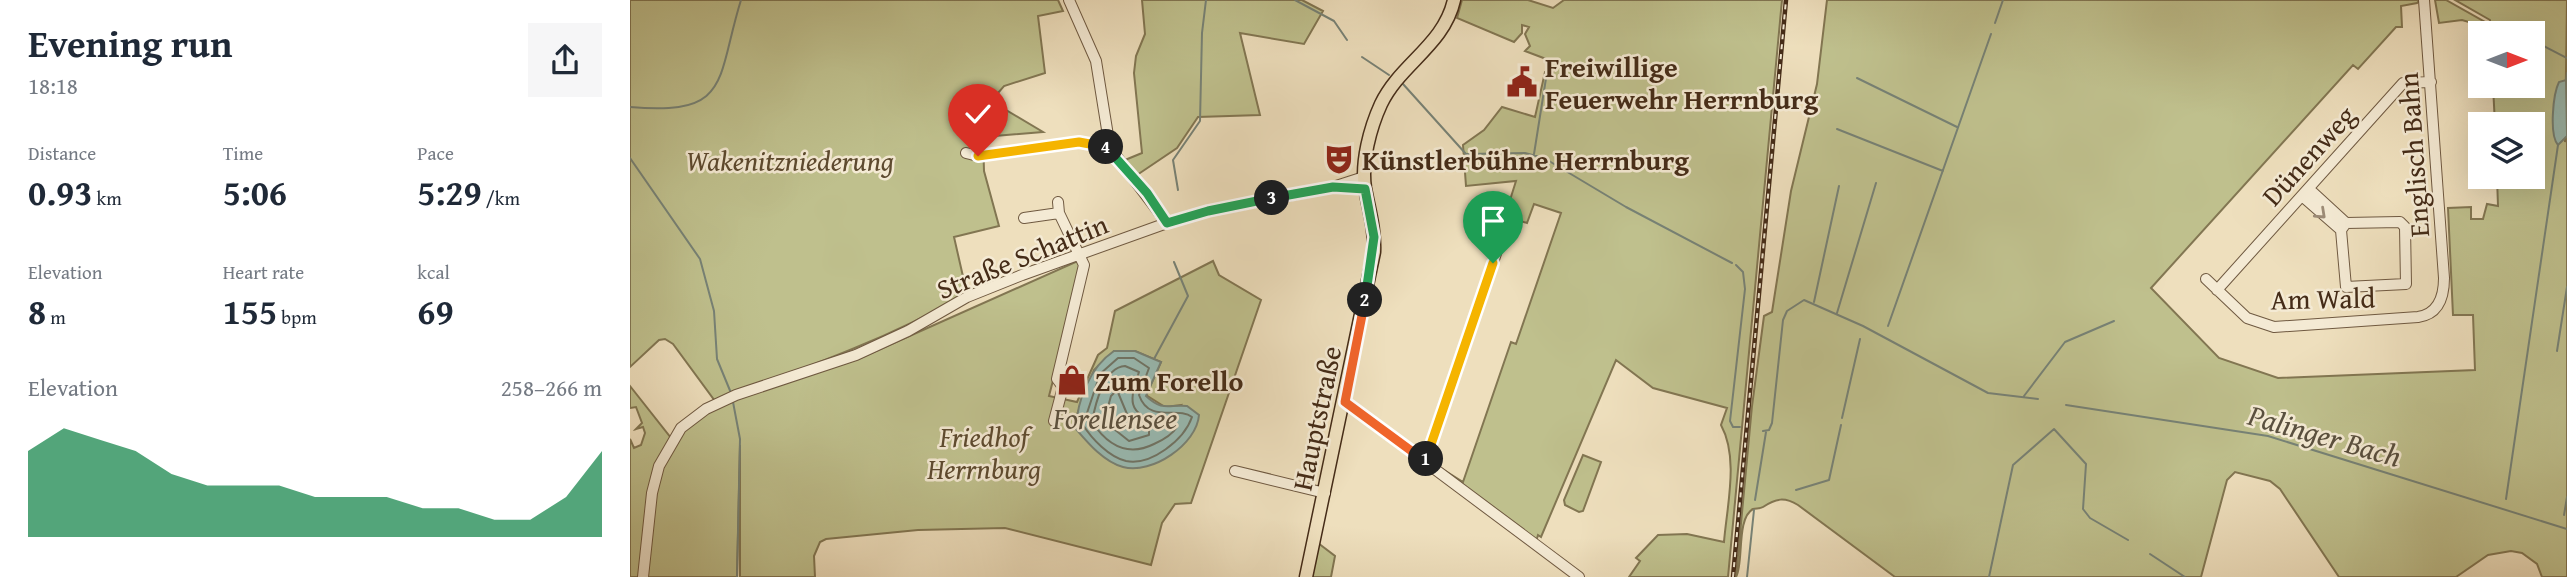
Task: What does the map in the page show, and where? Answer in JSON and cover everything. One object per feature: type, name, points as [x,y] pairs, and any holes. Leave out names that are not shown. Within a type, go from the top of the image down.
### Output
[{"type":"main road","name":"Hauptstraße","points":[[1306,577],[1345,402],[1374,252],[1373,225],[1364,183],[1376,117],[1393,86],[1442,32],[1454,0]]},
{"type":"street","points":[[1069,0],[1096,61],[1110,148],[1147,193],[1167,223]]},
{"type":"street","name":"Englisch Bahn","points":[[2424,0],[2444,287],[2437,307]]},
{"type":"street","name":"Dünenweg","points":[[2217,289],[2403,83],[2431,82]]},
{"type":"street","points":[[966,153],[978,156],[1079,142],[1110,148]]},
{"type":"street","name":"Straße Schattin","points":[[643,577],[652,493],[659,466],[675,437],[689,421],[732,397],[856,355],[908,331],[967,297],[1167,223],[1243,203],[1364,183]]},
{"type":"street","points":[[2306,193],[2344,227],[2403,223],[2406,284],[2346,287],[2344,227]]},
{"type":"street","points":[[1024,218],[1058,208],[1081,255],[1083,279],[1057,379],[1063,387],[1054,421]]},
{"type":"street","points":[[1425,461],[1501,239]]},
{"type":"street","name":"Am Wald","points":[[2207,279],[2247,318],[2274,327],[2418,317],[2437,307]]},
{"type":"street","points":[[1345,402],[1579,577]]},
{"type":"street","points":[[1235,471],[1325,493]]},
{"type":"green space","name":"Wakenitzniederung","points":[[630,0],[1058,0],[1063,11],[1038,16],[1045,73],[1004,86],[991,101],[1043,132],[983,137],[984,171],[999,226],[954,237],[967,294],[874,340],[715,401],[673,344],[665,339],[659,340],[630,367]]},
{"type":"green space","points":[[1142,0],[1302,0],[1323,11],[1304,44],[1240,33],[1260,115],[1198,117],[1177,148],[1137,175],[1125,160],[1142,153],[1134,73],[1136,56],[1145,34]]},
{"type":"green space","points":[[1462,0],[1528,0],[1553,8],[1564,0],[1782,0],[1728,577],[1629,577],[1640,561],[1636,558],[1658,535],[1687,534],[1724,542],[1731,467],[1721,425],[1727,408],[1653,388],[1616,360],[1541,537],[1538,535],[1536,542],[1436,465],[1463,482],[1511,342],[1516,344],[1561,213],[1534,204],[1527,223],[1505,216],[1516,181],[1466,186],[1463,145],[1484,130],[1502,107],[1535,117],[1545,72],[1553,73],[1554,62],[1525,51],[1530,46],[1525,34],[1529,27],[1522,25],[1522,33],[1514,42],[1457,18]]},
{"type":"green space","points":[[1827,0],[2420,0],[2401,6],[2402,27],[2396,27],[2358,69],[2353,65],[2151,288],[2219,358],[2278,378],[2475,370],[2473,315],[2453,315],[2448,208],[2471,207],[2471,219],[2483,219],[2487,204],[2498,206],[2497,189],[2545,189],[2545,112],[2494,112],[2494,98],[2545,98],[2545,21],[2490,21],[2455,0],[2567,0],[2567,577],[2542,577],[2537,564],[2522,553],[2511,551],[2488,555],[2456,577],[2339,577],[2280,489],[2270,481],[2235,472],[2227,480],[2201,577],[1895,577],[1798,505],[1780,500],[1753,509],[1748,514],[1742,531],[1736,577],[1752,406],[1764,316],[1772,312],[1791,191],[1817,84]]},
{"type":"green space","points":[[2435,0],[2446,0],[2483,21],[2462,20],[2439,23]]},
{"type":"green space","name":"Friedhof Herrnburg","points":[[1080,260],[1079,279],[1049,396],[1077,402],[1098,355],[1107,348],[1115,311],[1213,261],[1219,275],[1261,300],[1191,503],[1175,504],[1162,523],[1151,565],[1005,528],[918,530],[826,539],[820,542],[814,556],[815,577],[740,577],[740,445],[737,577],[630,577],[630,439],[634,448],[641,445],[645,433],[643,427],[636,429],[642,423],[636,407],[630,408],[630,386],[671,438],[659,473],[684,429],[718,405],[858,359]],"holes":[[[1114,351],[1135,351],[1161,362],[1146,395],[1165,407],[1181,405],[1137,468],[1126,467],[1109,458],[1076,417],[1094,370]]]},
{"type":"green space","points":[[1583,455],[1601,462],[1583,511],[1579,512],[1565,505],[1564,500]]},
{"type":"green space","points":[[1318,543],[1335,556],[1331,577],[1311,577]]},
{"type":"water","points":[[2566,80],[2567,136],[2558,145],[2553,124],[2554,105],[2559,82]]},
{"type":"water","name":"Forellensee","points":[[1114,351],[1135,351],[1161,362],[1146,396],[1162,406],[1187,406],[1199,415],[1196,426],[1182,446],[1159,462],[1135,468],[1116,465],[1097,451],[1076,429],[1086,385],[1098,366]]},
{"type":"waterway","name":"Palinger Bach","points":[[630,107],[663,108],[687,105],[703,98],[714,87],[722,71],[741,0]]},
{"type":"waterway","points":[[1178,190],[1173,160],[1200,121],[1202,33],[1206,0]]},
{"type":"waterway","name":"Palinger Bach","points":[[1295,0],[1334,21],[1347,40]]},
{"type":"waterway","points":[[1995,23],[2003,0]]},
{"type":"waterway","points":[[1888,326],[1991,34]]},
{"type":"waterway","points":[[2545,47],[2567,58]]},
{"type":"waterway","name":"Palinger Bach","points":[[1362,57],[1389,75]]},
{"type":"waterway","points":[[1534,154],[1547,72]]},
{"type":"waterway","points":[[2566,80],[2567,73]]},
{"type":"waterway","points":[[1857,78],[1957,127]]},
{"type":"waterway","name":"Palinger Bach","points":[[1403,84],[1466,154],[1525,153],[1544,158],[1626,207],[1732,263]]},
{"type":"waterway","points":[[1837,129],[1943,171]]},
{"type":"waterway","points":[[2506,499],[2558,145]]},
{"type":"waterway","points":[[630,158],[700,259],[714,311],[717,359],[731,393]]},
{"type":"waterway","points":[[1837,313],[1876,183]]},
{"type":"waterway","points":[[1814,302],[1839,186]]},
{"type":"waterway","points":[[1154,359],[1188,296],[1174,262]]},
{"type":"waterway","points":[[1736,265],[1743,272],[1745,289],[1730,421],[1733,427],[1740,427]]},
{"type":"waterway","points":[[2557,351],[2567,287]]},
{"type":"waterway","name":"Palinger Bach","points":[[1763,431],[1769,430],[1772,423],[1783,320],[1787,311],[1804,300],[1863,326],[1988,393],[2038,399]]},
{"type":"waterway","points":[[2024,396],[2065,342],[2114,321]]},
{"type":"waterway","points":[[1842,418],[1860,339]]},
{"type":"waterway","points":[[733,402],[740,439],[737,577]]},
{"type":"waterway","name":"Palinger Bach","points":[[2066,405],[2268,436],[2567,529]]},
{"type":"waterway","points":[[1796,490],[1829,480],[1841,425]]},
{"type":"waterway","points":[[1989,577],[2013,465],[2054,429],[2086,464],[2083,509],[2090,518],[2128,540]]},
{"type":"waterway","points":[[1755,500],[1766,432]]},
{"type":"waterway","points":[[2564,515],[2567,497]]},
{"type":"waterway","points":[[1747,577],[1754,510]]},
{"type":"waterway","points":[[2150,554],[2185,577]]},
{"type":"railway","points":[[1733,577],[1786,0]]},
{"type":"place","name":"Freiwillige Feuerwehr Herrnburg","points":[[1522,82]]},
{"type":"place","name":"Künstlerbühne Herrnburg","points":[[1339,159]]},
{"type":"place","name":"Zum Forello","points":[[1072,380]]},
{"type":"route","points":[[978,156],[1079,142],[1110,148],[1147,193],[1167,223],[1243,203],[1333,187],[1365,189],[1373,225],[1374,252],[1345,402],[1425,461],[1493,263]]}]
